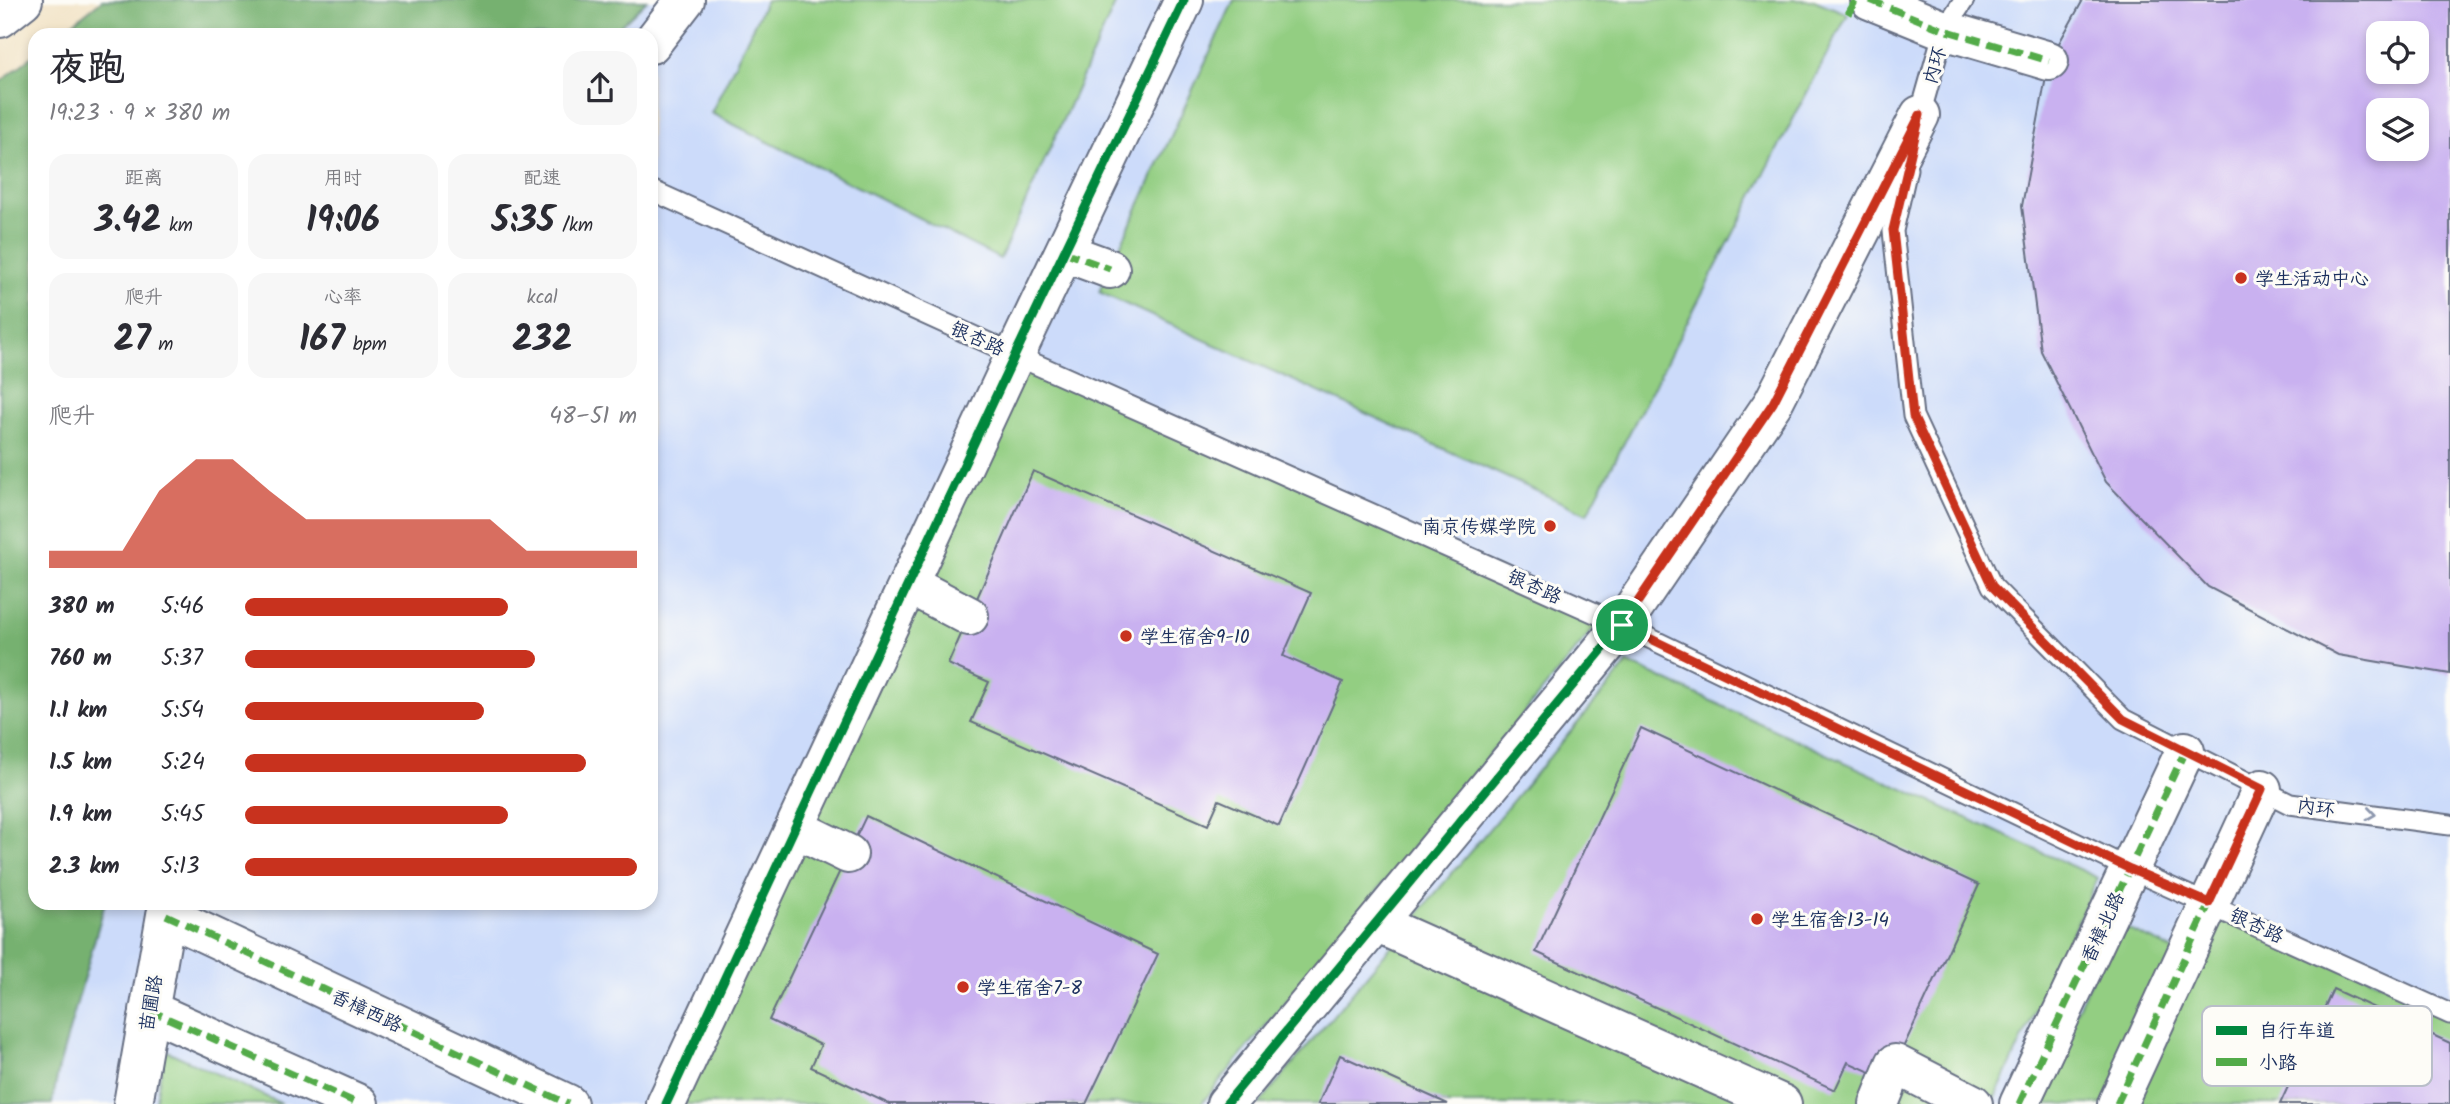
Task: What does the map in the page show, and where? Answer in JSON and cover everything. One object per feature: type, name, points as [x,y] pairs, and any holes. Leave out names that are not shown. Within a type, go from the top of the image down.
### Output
[{"type":"street","points":[[0,18],[23,0]]},
{"type":"street","points":[[658,35],[685,0]]},
{"type":"street","points":[[666,1104],[1015,355],[1184,0]]},
{"type":"street","points":[[1858,5],[1954,15],[2049,61]]},
{"type":"street","points":[[1226,1104],[1622,625],[1773,403],[1920,115]]},
{"type":"street","points":[[1064,252],[1110,270]]},
{"type":"street","points":[[908,584],[969,616]]},
{"type":"street","name":"香樟北路","points":[[2019,1104],[2185,751]]},
{"type":"street","points":[[2117,1104],[2262,789]]},
{"type":"street","points":[[795,828],[848,854]]},
{"type":"street","name":"苗圃路","points":[[133,1104],[168,910]]},
{"type":"street","name":"香樟西路","points":[[170,910],[568,1104]]},
{"type":"street","points":[[1376,923],[1782,1104]]},
{"type":"street","points":[[149,1010],[359,1104]]},
{"type":"street","points":[[1879,1104],[1895,1064],[1973,1104]]},
{"type":"lane","name":"内环","points":[[1954,15],[1920,115],[1893,230],[1913,416],[1992,586],[2123,719],[2290,804],[2450,825]]},
{"type":"lane","name":"银杏路","points":[[658,193],[1622,625],[2130,869],[2450,1014]]},
{"type":"shaded area","name":"南京传媒学院","points":[[102,0],[2450,0],[2450,1104],[0,1104],[0,82],[28,60],[28,910],[658,910],[658,28],[67,28]]},
{"type":"green space","points":[[102,0],[647,0],[618,28],[67,28]]},
{"type":"green space","points":[[766,0],[1117,0],[1000,259],[711,113]]},
{"type":"green space","points":[[1234,0],[1814,0],[1848,14],[1587,514],[1099,292]]},
{"type":"green space","points":[[28,60],[28,910],[103,910],[59,1067],[52,1104],[0,1104],[0,82]]},
{"type":"green space","points":[[1015,355],[1604,616],[1201,1104],[666,1104]]},
{"type":"green space","points":[[1628,663],[2098,878],[1992,1104],[1259,1104]]},
{"type":"green space","points":[[2209,903],[2450,1014],[2450,1104],[2117,1104]]},
{"type":"green space","points":[[2117,924],[2175,951],[2103,1104],[2033,1104]]},
{"type":"green space","points":[[165,1050],[282,1104],[155,1104]]},
{"type":"building","name":"学生活动中心","points":[[2083,0],[2450,0],[2450,674],[2338,655],[2208,587],[2106,482],[2041,351],[2022,206],[2049,61]]},
{"type":"building","name":"学生宿舍9-10","points":[[1033,471],[1311,593],[1283,656],[1343,682],[1279,826],[1219,800],[1208,825],[971,722],[989,682],[948,664]]},
{"type":"building","name":"学生宿舍13-14","points":[[1641,728],[1979,885],[1888,1080],[1848,1062],[1835,1090],[1536,952]]},
{"type":"building","name":"学生宿舍7-8","points":[[866,816],[1158,954],[1086,1104],[889,1104],[811,1067],[821,1045],[769,1020]]},
{"type":"building","points":[[2333,989],[2370,1006],[2325,1006]]},
{"type":"building","points":[[2432,1035],[2450,1043],[2450,1104],[2280,1104],[2288,1086],[2432,1086]]},
{"type":"building","points":[[1340,1055],[1448,1104],[1318,1104]]},
{"type":"marked path","points":[[1848,14],[1856,0]]},
{"type":"marked path","points":[[1870,0],[1944,30],[2049,61]]},
{"type":"marked path","points":[[1064,252],[1110,269]]},
{"type":"marked path","points":[[2019,1104],[2185,751]]},
{"type":"marked path","points":[[2117,1104],[2262,789]]},
{"type":"marked path","points":[[166,915],[568,1104]]},
{"type":"marked path","points":[[149,1010],[359,1104]]},
{"type":"cycle path","points":[[666,1104],[1015,355],[1184,0]]},
{"type":"cycle path","points":[[1226,1104],[1617,632],[1773,403],[1920,115]]},
{"type":"place","name":"学生活动中心","points":[[2241,278]]},
{"type":"place","name":"南京传媒学院","points":[[1550,526]]},
{"type":"place","name":"学生宿舍9-10","points":[[1126,636]]},
{"type":"place","name":"学生宿舍13-14","points":[[1757,919]]},
{"type":"place","name":"学生宿舍7-8","points":[[963,987]]},
{"type":"route","points":[[1920,115],[1893,230],[1913,416],[1992,586],[2123,719],[2262,789],[2209,903],[2130,869],[1622,625],[1773,403],[1920,115]]}]
